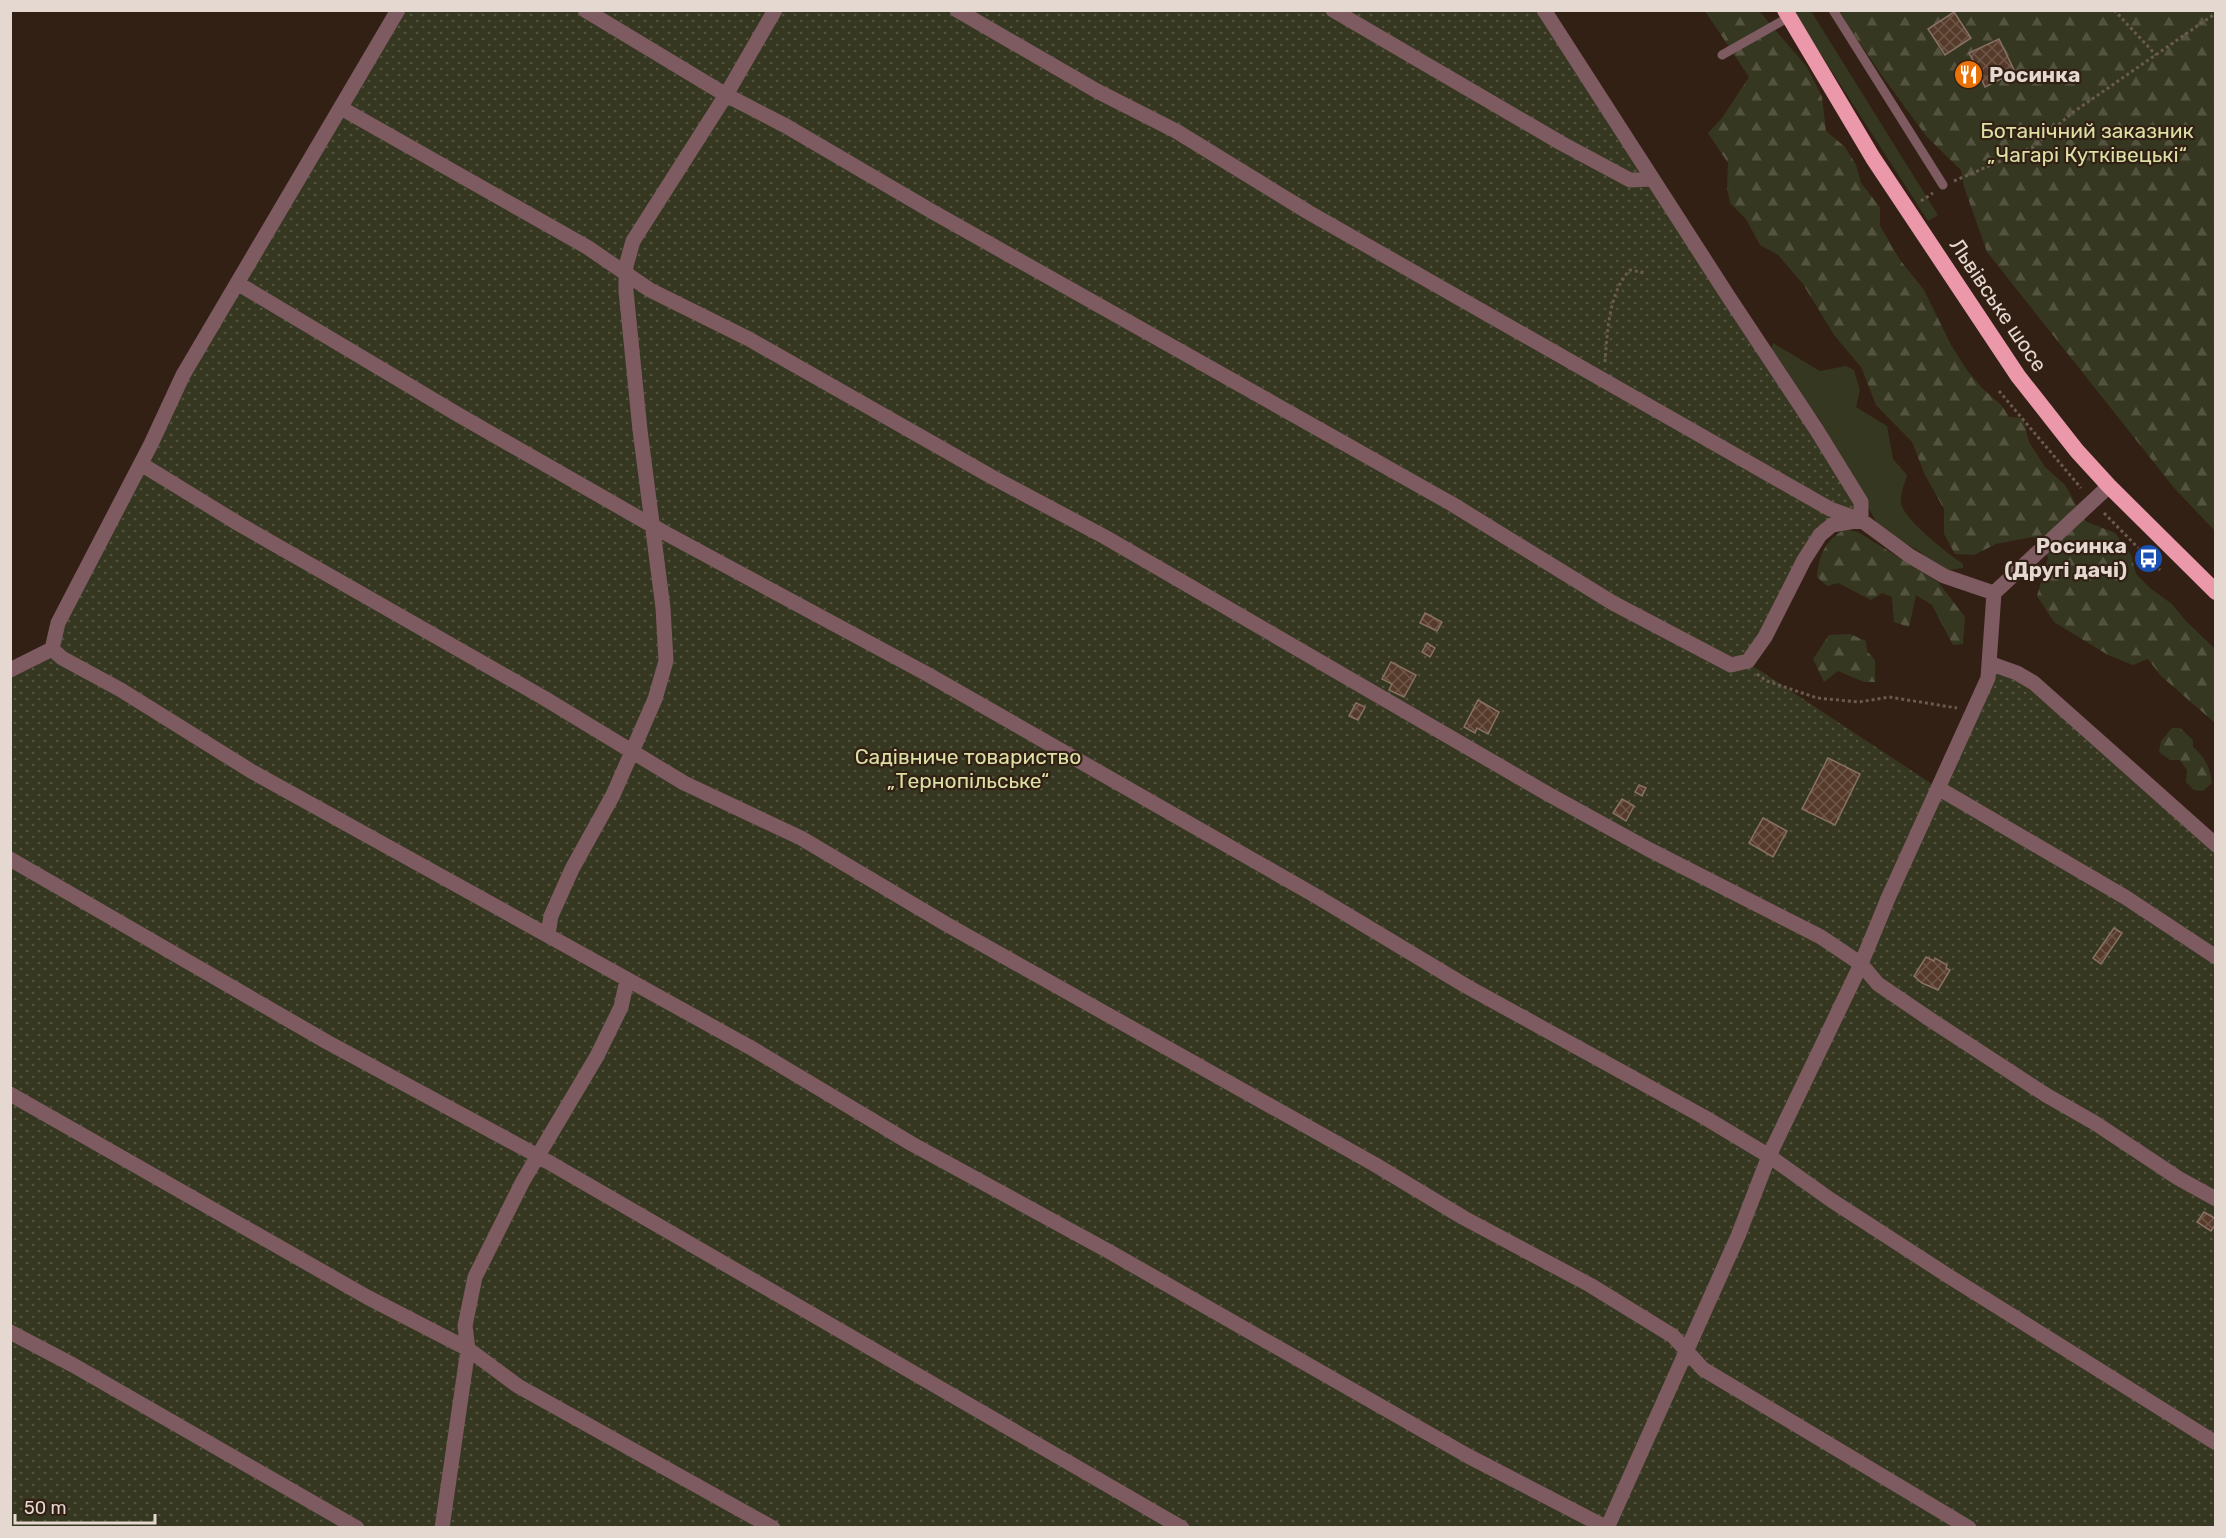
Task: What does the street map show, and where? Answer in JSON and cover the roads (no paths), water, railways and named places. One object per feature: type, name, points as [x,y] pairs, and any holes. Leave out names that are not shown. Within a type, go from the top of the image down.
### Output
[{"type":"highway","name":"Львівське шосе","points":[[1787,14],[1873,158],[2018,376],[2077,451],[2109,486],[2216,592]]},
{"type":"street","points":[[52,649],[58,623],[141,464],[183,375],[398,10]]},
{"type":"street","points":[[585,10],[726,95],[786,126],[933,212],[1452,504],[1613,603],[1731,665],[1748,661],[1759,645],[1820,535],[1832,525],[1861,520]]},
{"type":"street","points":[[548,934],[551,916],[572,869],[614,795],[655,699],[666,661],[663,609],[639,418],[626,272],[633,241],[726,95],[775,10]]},
{"type":"street","points":[[957,10],[1097,91],[1176,131],[1308,212],[1830,509],[1861,520],[1910,556],[1944,576],[1994,593]]},
{"type":"street","points":[[1333,10],[1552,138],[1620,175],[1630,180],[1652,179]]},
{"type":"street","points":[[1544,10],[1816,429],[1861,502],[1861,520]]},
{"type":"street","points":[[341,108],[587,247],[650,290],[749,339],[972,466],[1105,537],[1548,794],[1648,849],[1821,937],[1862,964],[1878,984],[1931,1020],[2178,1178],[2216,1199]]},
{"type":"street","points":[[237,284],[457,414],[652,525],[927,674],[1316,896],[1466,986],[1694,1112],[1769,1156],[1831,1200],[1950,1277],[2216,1443]]},
{"type":"street","points":[[141,464],[239,524],[504,675],[684,783],[801,838],[946,924],[1374,1164],[1464,1218],[1590,1285],[1673,1336],[1702,1369],[1969,1527]]},
{"type":"street","points":[[52,649],[62,658],[121,690],[251,771],[753,1049],[912,1144],[1110,1252],[1468,1456],[1607,1527],[1738,1236],[1769,1156],[1862,964],[1889,896],[1988,678],[1994,593],[2109,486]]},
{"type":"street","points":[[10,670],[52,649]]},
{"type":"street","points":[[1989,663],[2017,673],[2034,683],[2216,844]]},
{"type":"street","points":[[1938,788],[2125,897],[2216,957]]},
{"type":"street","points":[[10,859],[327,1042],[538,1156],[1182,1527]]},
{"type":"street","points":[[442,1527],[468,1349],[465,1326],[475,1277],[538,1156],[597,1056],[621,1006],[627,980]]},
{"type":"street","points":[[10,1094],[367,1297],[468,1349],[518,1386],[773,1527]]},
{"type":"street","points":[[10,1332],[73,1365],[357,1527]]},
{"type":"lane","points":[[1833,10],[1943,185]]},
{"type":"lane","points":[[1722,55],[1787,14]]},
{"type":"place","name":"Росинка","points":[[1968,75]]},
{"type":"place","name":"Росинка (Другі дачі)","points":[[2148,558]]},
{"type":"park label","name":"Ботанічний заказник „Чагарі Кутківецькі“","points":[[2087,143]]},
{"type":"park label","name":"Садівниче товариство „Тернопільське“","points":[[968,769]]}]
